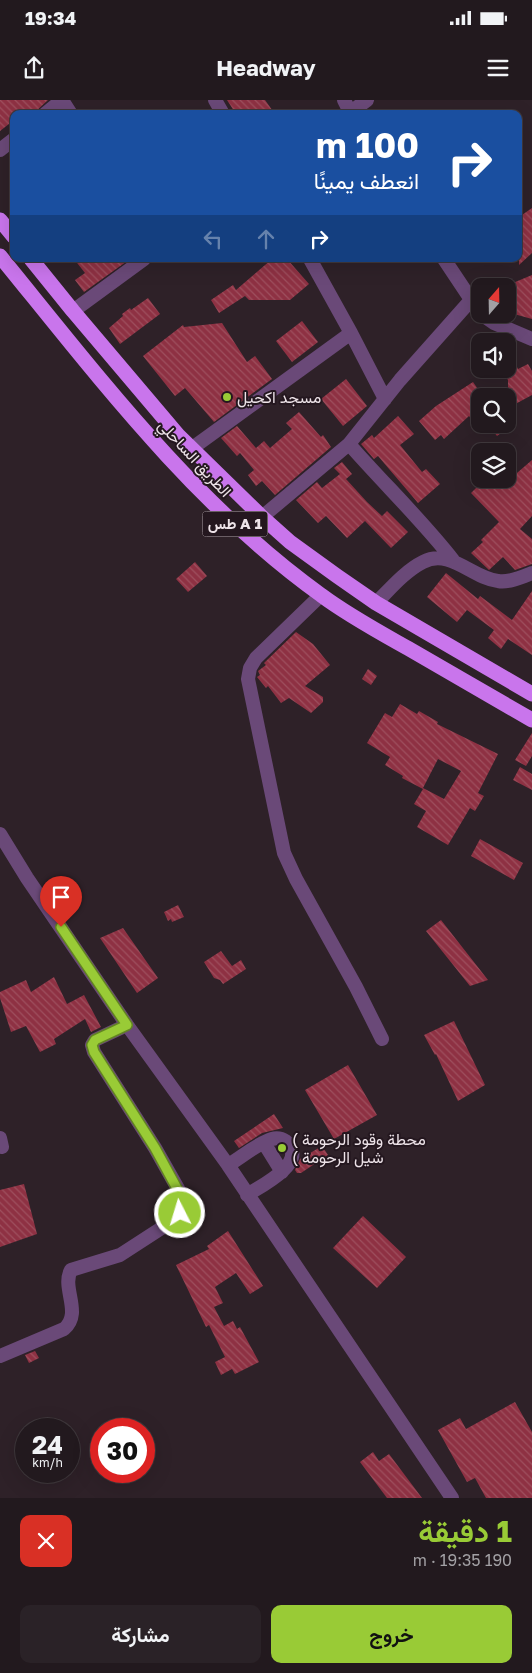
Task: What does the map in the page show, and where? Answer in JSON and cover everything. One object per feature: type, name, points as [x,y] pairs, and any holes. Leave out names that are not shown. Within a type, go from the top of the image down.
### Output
[{"type":"highway","points":[[0,220],[10,232]]},
{"type":"highway","name":"الطريق الساحلي","points":[[0,256],[160,449],[223,513],[269,555],[321,596],[372,628],[532,720]]},
{"type":"highway","name":"الطريق الساحلي","points":[[33,262],[178,435],[262,517],[298,547],[376,603],[532,694]]},
{"type":"street","points":[[50,110],[62,100]]},
{"type":"street","points":[[349,110],[368,100]]},
{"type":"street","points":[[0,150],[10,142]]},
{"type":"street","points":[[73,311],[140,262]]},
{"type":"street","points":[[312,262],[385,399]]},
{"type":"street","points":[[262,517],[349,444],[385,399],[471,300],[446,262]]},
{"type":"street","points":[[494,323],[532,339]]},
{"type":"street","points":[[191,448],[351,333]]},
{"type":"street","points":[[349,444],[383,484],[433,535],[452,560]]},
{"type":"street","points":[[376,603],[412,569],[424,561],[440,558],[452,560],[482,577],[500,582],[521,578],[532,573]]},
{"type":"street","points":[[321,596],[256,658],[250,668],[248,679],[284,853],[296,879],[356,986],[382,1040]]},
{"type":"street","points":[[0,834],[27,878],[127,1025],[228,1165],[452,1498]]},
{"type":"street","points":[[0,1356],[64,1329],[69,1324],[72,1315],[68,1278],[71,1270],[120,1255],[174,1220],[180,1213],[182,1205],[180,1194],[155,1148],[94,1052],[92,1045],[95,1040],[127,1025]]},
{"type":"street","points":[[228,1165],[264,1143],[280,1138],[290,1146],[293,1153],[292,1159],[282,1172],[247,1195]]},
{"type":"street","points":[[264,1143],[282,1172]]},
{"type":"building","points":[[0,100],[48,100],[37,110],[10,110],[10,123],[0,131]]},
{"type":"building","points":[[227,100],[265,100],[272,110],[233,110]]},
{"type":"building","points":[[532,208],[532,253],[519,265],[519,262],[522,262],[522,215]]},
{"type":"building","points":[[76,262],[126,262],[84,292],[75,280],[85,273]]},
{"type":"building","points":[[269,262],[290,262],[309,284],[290,300],[249,300],[245,296],[219,313],[211,300],[233,285],[236,290]]},
{"type":"building","points":[[532,275],[532,319],[516,315],[516,282]]},
{"type":"building","points":[[148,298],[160,314],[120,344],[109,328],[123,316],[122,314]]},
{"type":"building","points":[[302,321],[318,342],[292,362],[276,341]]},
{"type":"building","points":[[222,323],[247,362],[255,356],[272,379],[214,422],[185,388],[175,396],[143,356],[183,325],[184,327]]},
{"type":"building","points":[[528,364],[532,371],[532,395],[516,404],[516,388],[508,388],[507,378],[516,378],[516,365],[518,369]]},
{"type":"building","points":[[346,379],[367,406],[343,426],[321,399]]},
{"type":"building","points":[[473,382],[477,388],[471,388],[471,418],[469,416],[444,439],[441,435],[435,440],[419,421],[436,406]]},
{"type":"building","points":[[299,412],[321,437],[323,435],[331,447],[275,495],[262,481],[256,486],[248,475],[254,470],[240,453],[237,456],[221,438],[237,426],[256,448],[264,441],[270,448],[292,429],[286,423]]},
{"type":"building","points":[[398,416],[414,434],[400,445],[422,472],[426,469],[440,484],[418,503],[378,456],[374,459],[361,444],[372,435],[374,438]]},
{"type":"building","points":[[532,460],[532,516],[520,529],[532,539],[532,564],[515,570],[503,557],[489,570],[471,553],[483,542],[481,540],[499,522],[471,493],[476,488],[516,488],[516,474]]},
{"type":"building","points":[[342,462],[352,474],[346,479],[367,502],[382,516],[387,511],[408,532],[391,548],[365,521],[347,538],[326,516],[318,523],[296,500],[317,482],[322,488],[340,474],[334,468]]},
{"type":"building","points":[[195,562],[207,576],[188,592],[176,579]]},
{"type":"building","points":[[446,573],[478,599],[480,596],[512,620],[532,591],[532,655],[508,639],[501,649],[488,638],[494,630],[467,610],[457,622],[427,597]]},
{"type":"building","points":[[296,632],[313,644],[330,665],[305,686],[323,697],[323,702],[311,713],[289,698],[281,703],[268,686],[266,688],[257,677],[260,675],[258,671],[266,665],[264,663]]},
{"type":"building","points":[[368,669],[377,676],[371,685],[362,679]]},
{"type":"building","points":[[400,704],[417,714],[419,711],[438,722],[437,724],[498,754],[478,793],[484,796],[475,811],[470,808],[448,845],[417,827],[426,811],[414,804],[423,789],[402,778],[403,776],[385,765],[390,757],[367,743],[385,713],[392,717]],"holes":[[[438,759],[461,771],[444,799],[423,788]]]},
{"type":"building","points":[[532,733],[532,756],[526,766],[515,760]]},
{"type":"building","points":[[520,767],[532,774],[532,790],[513,780]]},
{"type":"building","points":[[480,839],[523,863],[514,880],[471,856]]},
{"type":"building","points":[[178,905],[184,917],[172,922],[171,919],[168,921],[164,912]]},
{"type":"building","points":[[441,920],[488,980],[470,986],[426,931]]},
{"type":"building","points":[[123,928],[158,978],[137,993],[100,938]]},
{"type":"building","points":[[221,951],[232,966],[241,960],[246,969],[223,984],[220,980],[214,978],[204,962]]},
{"type":"building","points":[[54,977],[67,1004],[84,995],[101,1027],[91,1032],[85,1019],[54,1039],[56,1044],[40,1052],[26,1026],[11,1032],[0,998],[0,992],[26,980],[31,992]]},
{"type":"building","points":[[454,1021],[485,1085],[458,1101],[436,1054],[424,1035]]},
{"type":"building","points":[[348,1065],[377,1115],[334,1139],[305,1090]]},
{"type":"building","points":[[274,1114],[283,1128],[262,1133],[239,1148],[234,1141]]},
{"type":"building","points":[[322,1146],[328,1155],[301,1173],[297,1173],[295,1170],[300,1159]]},
{"type":"building","points":[[24,1184],[37,1234],[0,1247],[0,1190]]},
{"type":"building","points":[[363,1216],[406,1257],[377,1288],[333,1248]]},
{"type":"building","points":[[228,1231],[263,1286],[250,1294],[236,1273],[215,1287],[223,1303],[214,1307],[224,1326],[233,1321],[237,1329],[240,1327],[259,1362],[235,1374],[232,1369],[221,1375],[215,1362],[225,1357],[209,1325],[206,1327],[176,1265],[209,1249],[207,1246]]},
{"type":"building","points":[[35,1351],[39,1358],[29,1363],[25,1355]]},
{"type":"building","points":[[515,1402],[532,1432],[532,1498],[486,1498],[475,1478],[467,1482],[438,1430],[460,1418],[466,1429]]},
{"type":"building","points":[[373,1452],[379,1461],[389,1454],[422,1498],[387,1498],[360,1462]]},
{"type":"place","name":"مسجد اكحيل","points":[[227,397]]},
{"type":"place","name":"( محطة وقود الرحومة ( شيل الرحومة","points":[[282,1148]]},
{"type":"route","points":[[61,927],[127,1025],[95,1040],[92,1045],[105,1070],[155,1148],[180,1194],[182,1205],[180,1213]]}]
